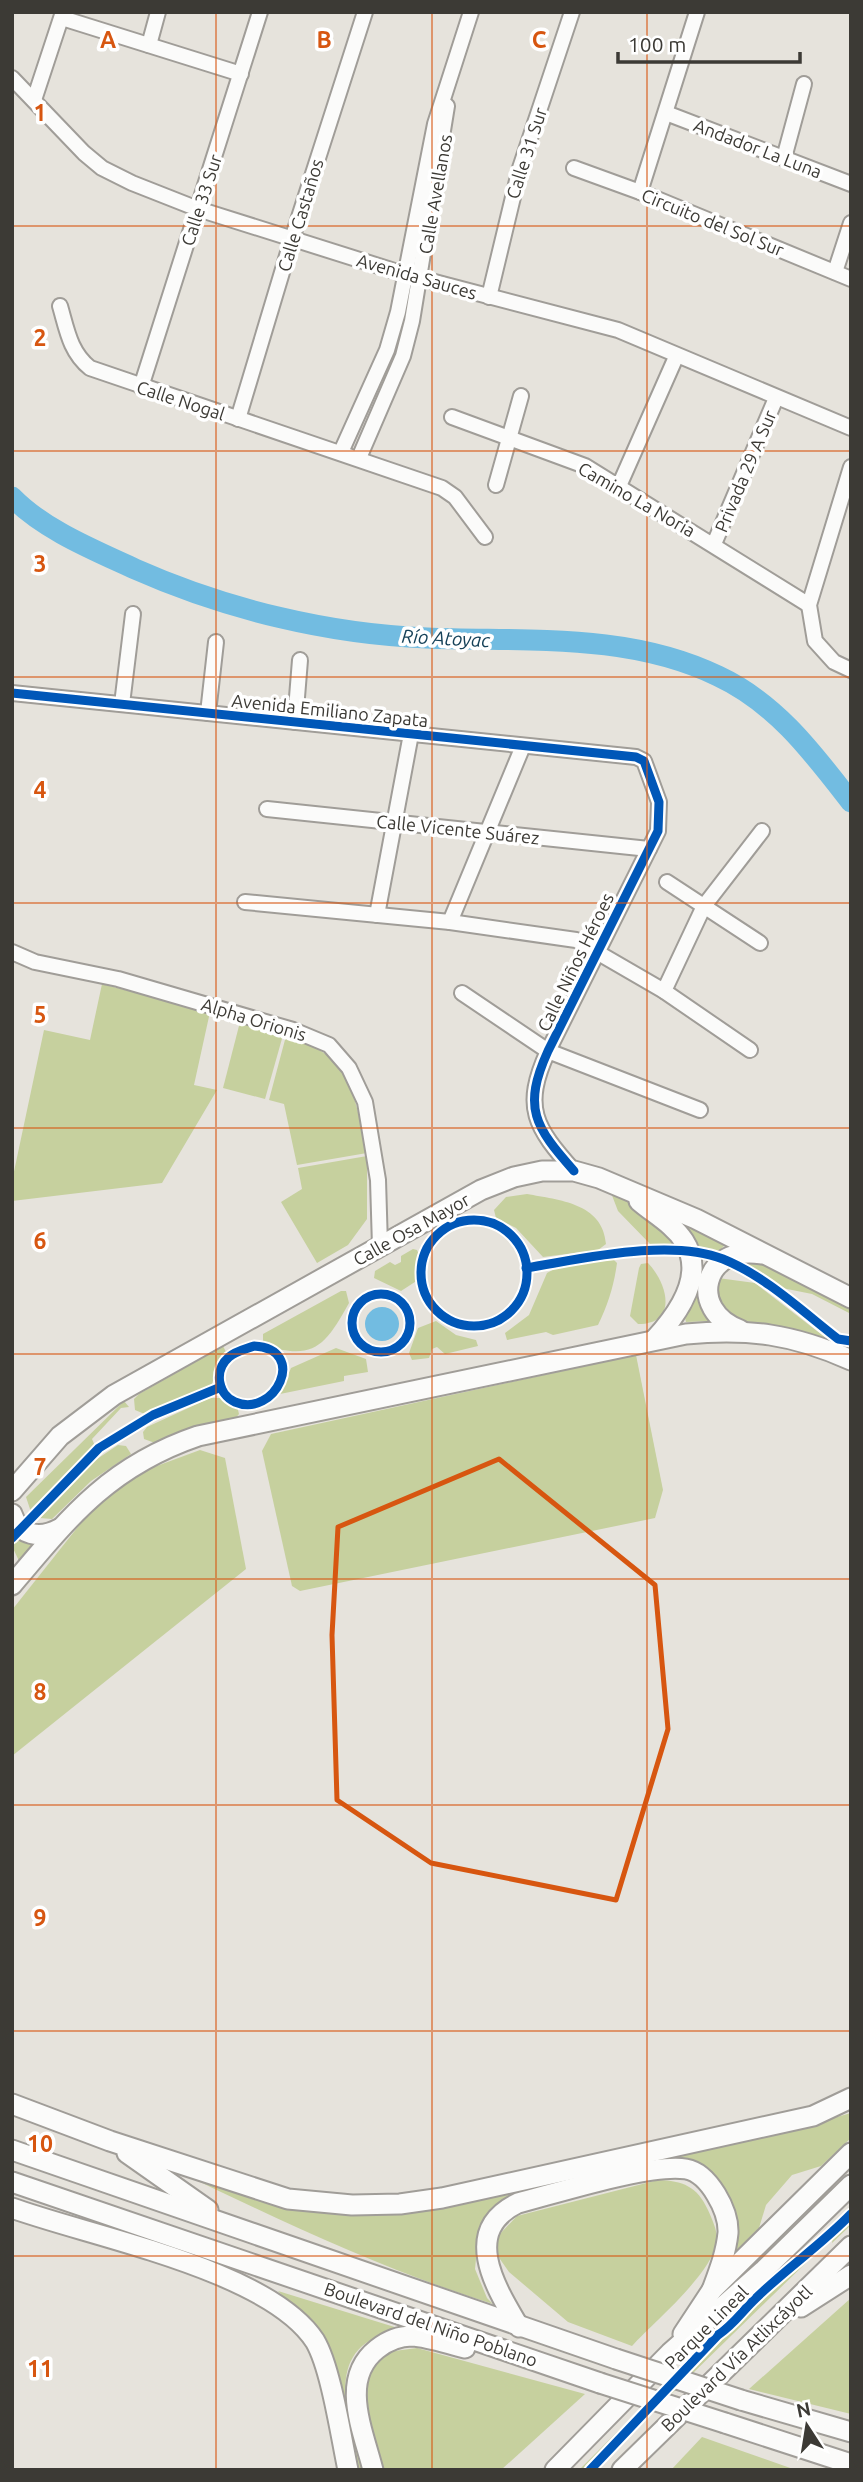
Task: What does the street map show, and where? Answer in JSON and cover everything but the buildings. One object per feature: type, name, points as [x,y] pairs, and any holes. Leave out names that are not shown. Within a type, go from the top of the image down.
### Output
[{"type":"main road","name":"Calle Osa Mayor","points":[[14,1492],[60,1436],[114,1395],[502,1181],[538,1171],[574,1171],[618,1185],[769,1255],[851,1298]]},
{"type":"main road","points":[[618,1185],[676,1231],[685,1243],[690,1258],[687,1296],[655,1339]]},
{"type":"main road","points":[[769,1255],[732,1254],[719,1263],[709,1277],[707,1287],[714,1310],[724,1322],[740,1330],[811,1343],[851,1360]]},
{"type":"main road","points":[[12,1583],[60,1528],[115,1476],[144,1458],[198,1436],[655,1339],[740,1330]]},
{"type":"main road","points":[[12,1514],[18,1526],[27,1533],[44,1535],[60,1528]]},
{"type":"main road","points":[[12,1558],[12,1583]]},
{"type":"main road","points":[[12,2104],[110,2141],[289,2199],[352,2205],[400,2204],[442,2198],[723,2138],[813,2116],[851,2098]]},
{"type":"main road","points":[[110,2141],[225,2223]]},
{"type":"main road","name":"Boulevard del Niño Poblano","points":[[12,2150],[519,2327],[741,2400],[851,2432]]},
{"type":"main road","points":[[670,2353],[712,2290],[851,2153]]},
{"type":"main road","points":[[519,2327],[502,2299],[487,2264],[487,2239],[494,2220],[504,2209],[518,2203],[660,2169],[689,2169],[710,2184],[720,2203],[728,2229],[726,2248],[712,2290]]},
{"type":"main road","name":"Boulevard del Niño Poblano","points":[[12,2182],[552,2367],[851,2464]]},
{"type":"main road","points":[[555,2470],[670,2353],[763,2271],[851,2185]]},
{"type":"main road","points":[[16,2212],[233,2281],[269,2297],[292,2314],[316,2343],[348,2470]]},
{"type":"main road","name":"Boulevard Vía Atlixcáyotl","points":[[622,2470],[851,2246]]},
{"type":"main road","points":[[770,2326],[851,2275]]},
{"type":"main road","points":[[373,2470],[355,2390],[362,2363],[383,2344],[414,2336],[552,2367]]},
{"type":"main road","points":[[635,2470],[650,2442]]},
{"type":"main road","points":[[821,2456],[838,2470]]},
{"type":"street","points":[[149,45],[158,12]]},
{"type":"street","name":"Calle 33 Sur","points":[[141,387],[260,12]]},
{"type":"street","name":"Calle Castaños","points":[[238,419],[365,12]]},
{"type":"street","name":"Calle Avellanos","points":[[341,452],[387,350],[436,124],[471,12]]},
{"type":"street","name":"Calle 31 Sur","points":[[489,297],[520,168],[572,12]]},
{"type":"street","points":[[640,192],[697,12]]},
{"type":"street","points":[[34,100],[62,15],[241,74]]},
{"type":"street","name":"Avenida Sauces","points":[[12,78],[76,145],[102,167],[132,184],[198,209],[404,274],[618,330],[851,428]]},
{"type":"street","points":[[784,159],[804,84]]},
{"type":"street","name":"Calle Avellanos","points":[[359,458],[402,356],[420,278],[446,125],[448,87]]},
{"type":"street","name":"Andador La Luna","points":[[666,113],[851,184]]},
{"type":"street","name":"Circuito del Sol Sur","points":[[574,168],[640,192],[851,279]]},
{"type":"street","points":[[835,272],[851,223]]},
{"type":"street","name":"Calle Nogal","points":[[60,306],[78,359],[106,376],[341,452],[442,488],[455,497],[485,537]]},
{"type":"street","points":[[619,486],[676,356]]},
{"type":"street","points":[[496,485],[521,397]]},
{"type":"street","name":"Privada 29 A Sur","points":[[713,544],[776,398]]},
{"type":"street","name":"Camino La Noria","points":[[452,417],[585,466],[809,606]]},
{"type":"street","points":[[851,467],[809,606],[815,641],[829,657],[851,670]]},
{"type":"street","points":[[122,704],[133,614]]},
{"type":"street","points":[[208,713],[216,642]]},
{"type":"street","points":[[295,722],[300,660]]},
{"type":"street","name":"Avenida Emiliano Zapata","points":[[12,693],[636,757],[644,761]]},
{"type":"street","points":[[377,915],[411,734]]},
{"type":"street","points":[[450,922],[523,746]]},
{"type":"street","name":"Calle Niños Héroes","points":[[574,1171],[544,1135],[534,1112],[535,1085],[548,1051],[649,849],[661,817],[659,802],[644,761]]},
{"type":"street","name":"Calle Vicente Suárez","points":[[267,809],[649,849]]},
{"type":"street","points":[[664,991],[704,906],[762,831]]},
{"type":"street","points":[[667,882],[760,943]]},
{"type":"street","points":[[245,902],[450,922],[576,940],[664,991],[750,1050]]},
{"type":"street","name":"Alpha Orionis","points":[[12,952],[35,961],[118,979],[293,1030],[329,1045],[349,1068],[365,1102],[379,1180],[380,1246]]},
{"type":"street","points":[[462,993],[548,1051],[700,1110]]},
{"type":"highlighted area","points":[[499,1459],[655,1585],[668,1729],[616,1900],[431,1863],[337,1800],[332,1635],[338,1527]]},
{"type":"green space","points":[[102,984],[210,1012],[194,1085],[217,1090],[162,1183],[12,1201],[12,1181],[44,1030],[90,1040]]},
{"type":"green space","points":[[240,1022],[283,1035],[265,1099],[223,1088]]},
{"type":"green space","points":[[286,1036],[308,1044],[337,1065],[353,1095],[367,1153],[297,1165],[284,1104],[269,1100]]},
{"type":"green space","points":[[367,1156],[367,1219],[348,1245],[317,1263],[281,1202],[302,1189],[298,1168]]},
{"type":"green space","points":[[608,1185],[726,1244],[718,1252],[680,1245],[651,1245],[618,1211]]},
{"type":"green space","points":[[527,1194],[565,1202],[588,1212],[603,1230],[606,1244],[598,1250],[543,1257],[516,1228],[496,1218],[494,1210],[506,1197]]},
{"type":"green space","points":[[413,1249],[417,1250],[421,1259],[418,1280],[401,1291],[374,1278],[375,1271],[390,1262],[395,1265],[401,1262],[401,1256]]},
{"type":"green space","points":[[749,1255],[851,1305],[851,1314],[812,1294],[782,1288],[735,1260]]},
{"type":"green space","points":[[613,1259],[617,1263],[614,1279],[598,1325],[553,1335],[546,1332],[507,1340],[505,1333],[529,1315],[547,1273],[556,1268]]},
{"type":"green space","points":[[648,1263],[664,1292],[664,1310],[651,1322],[638,1324],[630,1316],[639,1268],[641,1264]]},
{"type":"green space","points":[[718,1278],[755,1283],[826,1338],[768,1324],[727,1319],[718,1307],[715,1280]]},
{"type":"green space","points":[[703,1281],[712,1321],[686,1322],[678,1289]]},
{"type":"green space","points":[[341,1291],[346,1291],[349,1303],[333,1330],[316,1346],[295,1351],[263,1345],[263,1334]]},
{"type":"green space","points":[[436,1321],[456,1335],[476,1340],[478,1346],[445,1354],[437,1347],[432,1349],[429,1358],[412,1360],[409,1353],[418,1328]]},
{"type":"green space","points":[[223,1346],[227,1354],[219,1360],[212,1384],[147,1415],[135,1410],[134,1399],[139,1394]]},
{"type":"green space","points":[[336,1348],[366,1359],[368,1372],[344,1376],[344,1381],[280,1394],[291,1368]]},
{"type":"green space","points":[[636,1355],[663,1490],[655,1518],[300,1591],[292,1586],[262,1451],[271,1434]]},
{"type":"green space","points":[[210,1398],[222,1398],[237,1406],[239,1414],[235,1419],[188,1429],[155,1443],[144,1439],[143,1432],[147,1427]]},
{"type":"green space","points":[[124,1401],[129,1407],[121,1408],[92,1439],[95,1446],[31,1512],[26,1497]]},
{"type":"green space","points":[[118,1445],[126,1446],[131,1454],[91,1481],[52,1519],[40,1518],[94,1461]]},
{"type":"green space","points":[[200,1450],[225,1458],[246,1569],[12,1756],[12,1610],[96,1504],[146,1470]]},
{"type":"green space","points":[[22,1534],[33,1544],[19,1561],[12,1546]]},
{"type":"green space","points":[[851,2113],[851,2138],[821,2166],[792,2175],[766,2205],[759,2228],[735,2252],[737,2225],[732,2203],[719,2183],[699,2165],[527,2192],[481,2227],[475,2269],[487,2298],[493,2304],[369,2259],[169,2167],[254,2198],[342,2212],[412,2213],[762,2138]]},
{"type":"green space","points":[[658,2180],[688,2186],[699,2195],[713,2221],[717,2241],[713,2254],[694,2282],[632,2346],[568,2322],[509,2272],[495,2252],[497,2237],[517,2216]]},
{"type":"green space","points":[[851,2212],[851,2225],[832,2243],[834,2229]]},
{"type":"green space","points":[[812,2257],[652,2413],[720,2337],[744,2319],[753,2305],[793,2269]]},
{"type":"green space","points":[[278,2291],[401,2329],[375,2337],[359,2349],[349,2365],[347,2404],[363,2470],[358,2469],[324,2341]]},
{"type":"green space","points":[[851,2298],[851,2414],[749,2389]]},
{"type":"green space","points":[[417,2348],[585,2394],[501,2470],[381,2470],[366,2411],[364,2367],[387,2352]]},
{"type":"green space","points":[[644,2405],[633,2423],[584,2470],[579,2470]]},
{"type":"green space","points":[[702,2437],[796,2470],[671,2470]]},
{"type":"water","points":[[382,1307],[394,1312],[399,1324],[394,1336],[382,1341],[370,1336],[365,1324],[370,1312]]},
{"type":"waterway","name":"Río Atoyac","points":[[12,497],[54,529],[135,569],[205,596],[278,617],[390,636],[538,640],[612,646],[683,662],[718,676],[758,700],[808,748],[851,802]]},
{"type":"cycle path","points":[[12,693],[636,757],[644,761],[659,802],[658,831],[548,1051],[536,1088],[537,1116],[542,1129],[574,1171]]},
{"type":"cycle path","points":[[474,1220],[494,1224],[511,1236],[523,1253],[527,1273],[523,1293],[511,1310],[494,1322],[474,1326],[454,1322],[437,1310],[425,1293],[421,1273],[425,1253],[437,1236],[454,1224],[474,1220]]},
{"type":"cycle path","points":[[526,1268],[625,1252],[677,1250],[701,1253],[739,1266],[783,1295],[838,1339],[851,1341]]},
{"type":"cycle path","points":[[375,1294],[387,1294],[402,1302],[410,1317],[410,1323],[410,1329],[402,1344],[387,1352],[375,1352],[360,1344],[352,1329],[352,1317],[360,1302],[375,1294]]},
{"type":"cycle path","points":[[254,1346],[271,1350],[280,1358],[283,1370],[273,1393],[263,1401],[250,1405],[229,1398],[221,1388],[220,1375],[224,1362],[232,1355],[254,1346]]},
{"type":"cycle path","points":[[12,1538],[99,1448],[153,1415],[221,1387]]},
{"type":"cycle path","name":"Parque Lineal","points":[[590,2470],[718,2335],[851,2214]]}]
